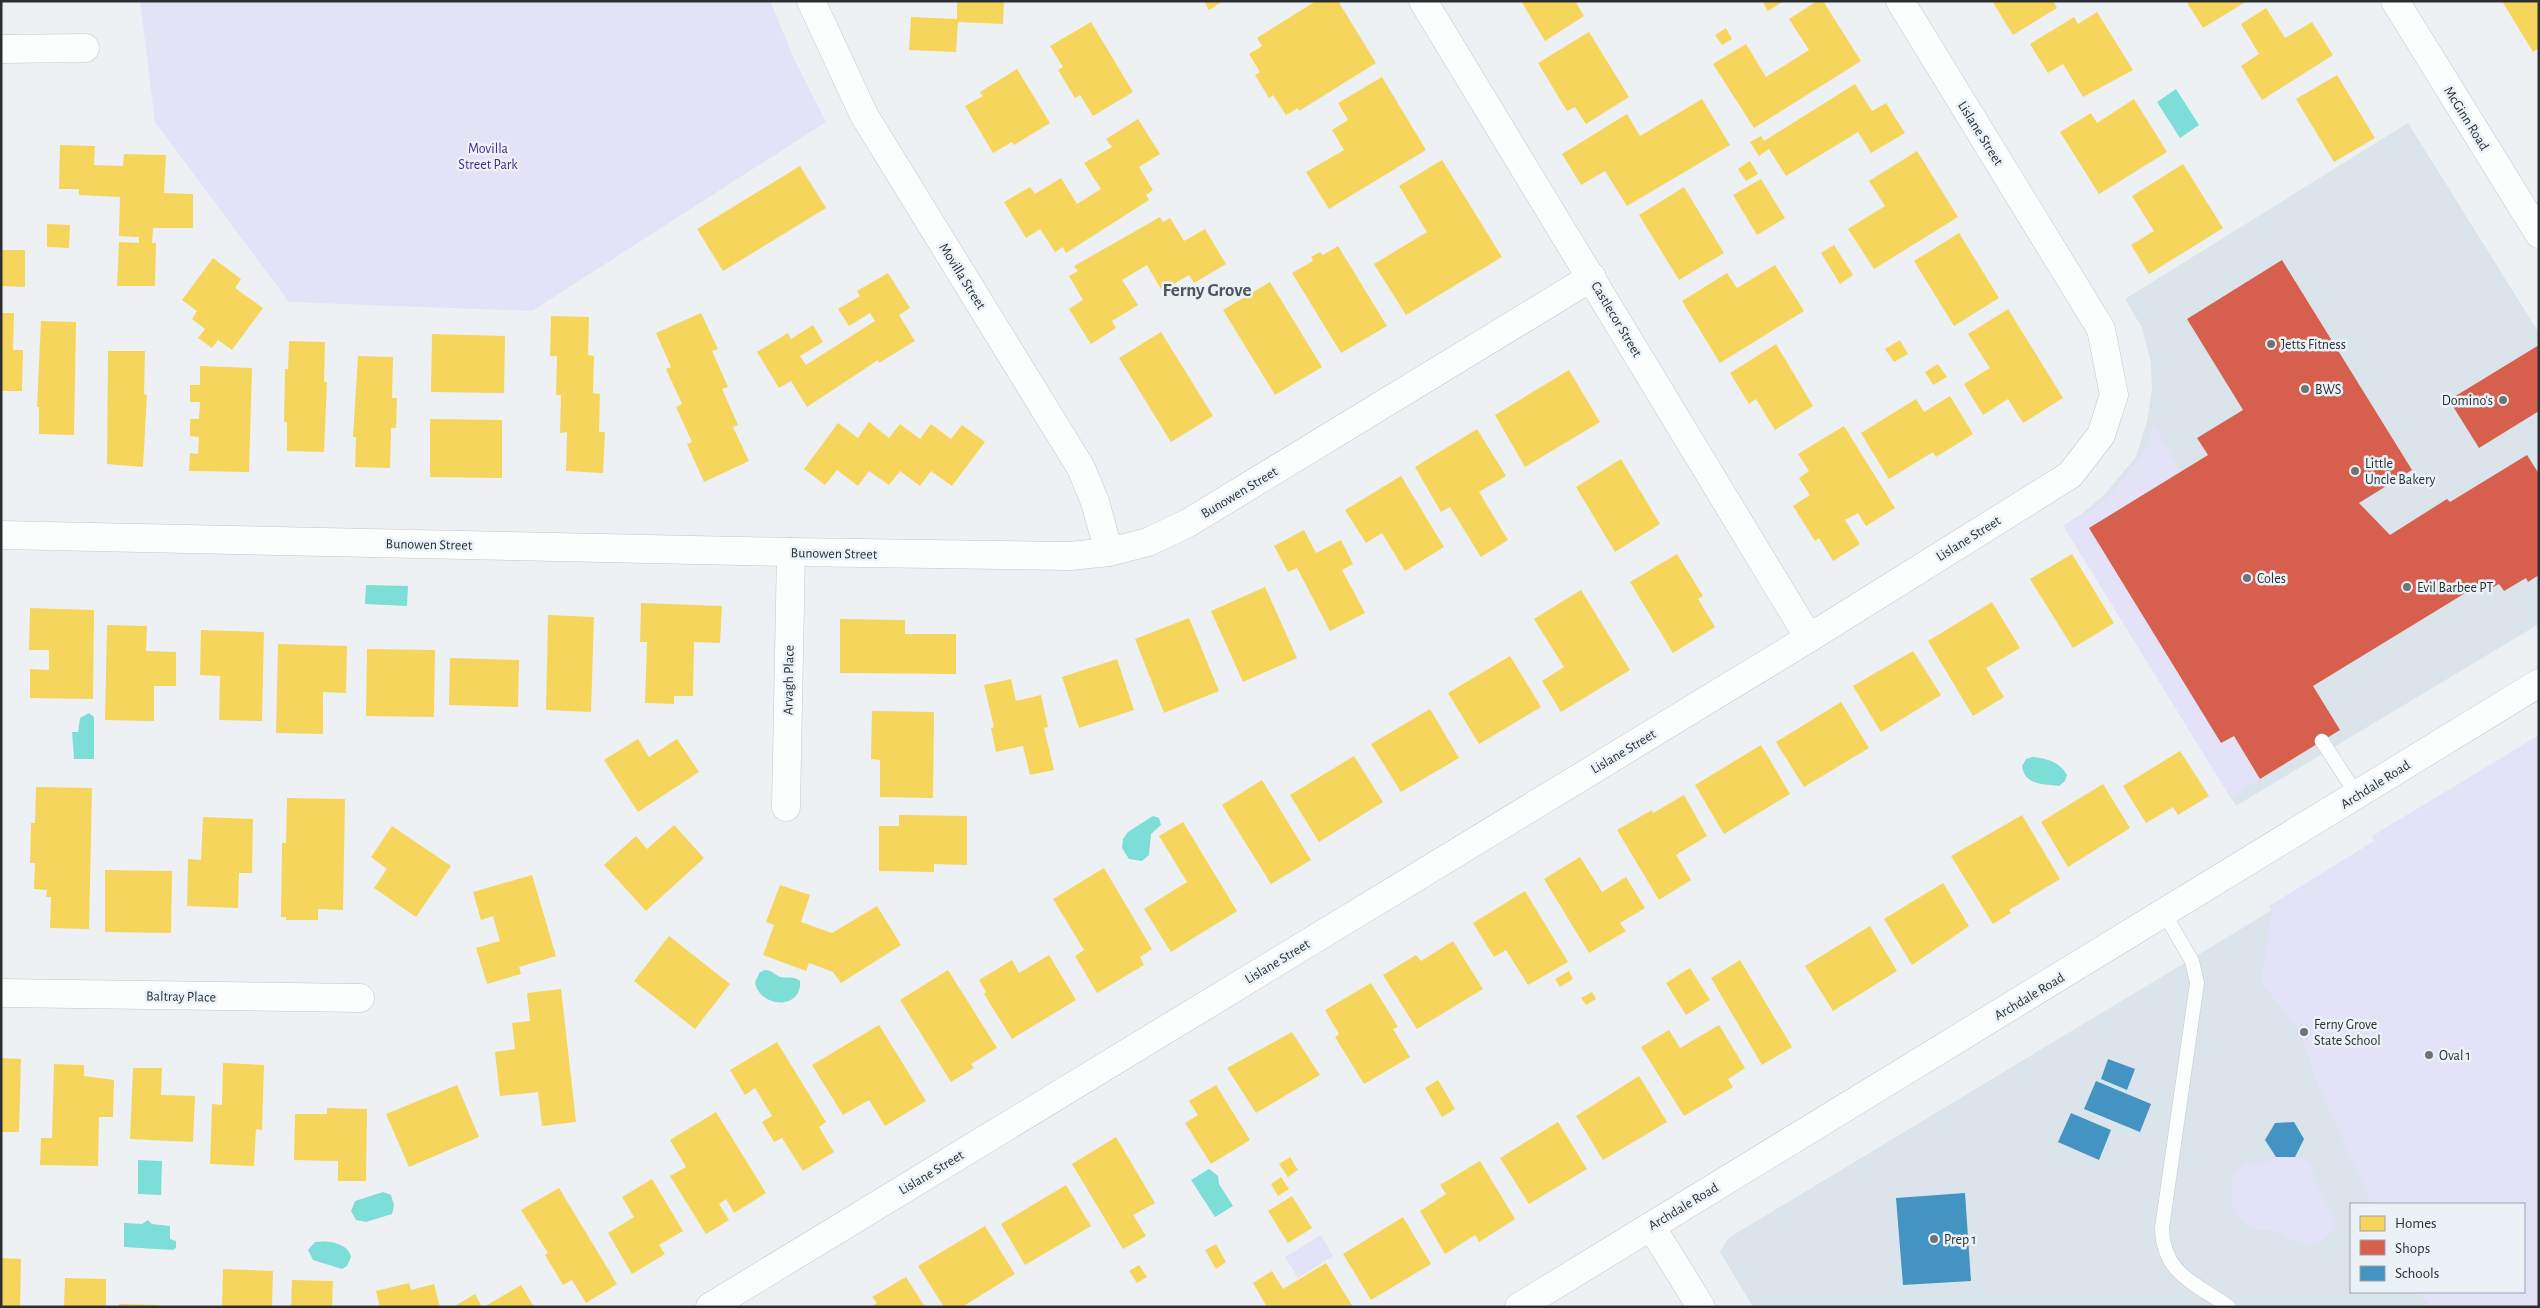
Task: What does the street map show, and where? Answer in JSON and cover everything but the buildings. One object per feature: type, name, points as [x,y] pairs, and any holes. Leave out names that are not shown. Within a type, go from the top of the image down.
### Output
[{"type":"street","name":"Movilla Street","points":[[811,1],[864,116],[1081,468],[1095,502],[1109,552]]},
{"type":"street","name":"Castlecor Street","points":[[1423,1],[1809,638]]},
{"type":"street","name":"Lislane Street","points":[[710,1307],[1809,638],[2070,475],[2101,435],[2114,395],[2101,329],[1900,1]]},
{"type":"street","name":"McGinn Road","points":[[2395,1],[2539,234]]},
{"type":"street","points":[[1,49],[85,48]]},
{"type":"street","name":"Bunowen Street","points":[[1,535],[791,552],[1070,556],[1109,552],[1148,542],[1188,523],[1592,277]]},
{"type":"street","name":"Arvagh Place","points":[[786,808],[791,552]]},
{"type":"street","name":"Archdale Road","points":[[1519,1307],[2539,682]]},
{"type":"street","name":"Baltray Place","points":[[1,993],[360,998]]},
{"type":"street","points":[[1651,1226],[1701,1307]]},
{"type":"lane","points":[[2322,741],[2357,795]]},
{"type":"lane","points":[[2164,913],[2192,961],[2197,983],[2162,1228],[2162,1242],[2169,1261],[2180,1275],[2229,1307]]},
{"type":"shaded area","points":[[2408,123],[2539,333],[2539,624],[2236,806],[2064,525],[2082,514],[2105,494],[2136,457],[2147,421],[2152,389],[2151,363],[2142,328],[2125,299]]},
{"type":"shaded area","name":"Ferny Grove State School","points":[[2539,745],[2539,1307],[1753,1307],[1720,1252],[1728,1238],[2231,935]]},
{"type":"green space","name":"Movilla Street Park","points":[[140,1],[770,1],[795,61],[826,122],[532,311],[289,302],[155,122]]},
{"type":"green space","points":[[2153,424],[2181,471],[2089,528],[2221,743],[2234,736],[2260,779],[2230,797],[2064,527],[2099,505],[2118,486],[2149,444]]},
{"type":"green space","name":"Oval 1","points":[[2539,735],[2539,1307],[2432,1307],[2417,1293],[2525,1293],[2525,1203],[2372,1203],[2316,1080],[2300,1032],[2261,982],[2272,911],[2269,906],[2374,841],[2372,836]]},
{"type":"green space","points":[[2274,1157],[2296,1157],[2307,1161],[2310,1165],[2322,1195],[2336,1222],[2331,1233],[2321,1241],[2315,1244],[2302,1245],[2276,1231],[2250,1228],[2238,1217],[2234,1209],[2231,1193],[2237,1170],[2248,1163],[2263,1164]]},
{"type":"green space","points":[[1321,1235],[1333,1256],[1298,1278],[1285,1257]]},
{"type":"water","points":[[2176,89],[2199,125],[2180,138],[2157,102]]},
{"type":"water","points":[[366,585],[408,586],[407,606],[365,604]]},
{"type":"water","points":[[89,713],[94,717],[94,759],[74,759],[72,732],[78,732],[80,718]]},
{"type":"water","points":[[2032,757],[2042,758],[2057,764],[2067,775],[2065,781],[2059,786],[2031,781],[2024,773],[2022,766],[2026,759]]},
{"type":"water","points":[[1153,816],[1159,818],[1161,825],[1151,834],[1149,855],[1142,861],[1129,859],[1122,848],[1123,839],[1128,832]]},
{"type":"water","points":[[765,970],[771,971],[780,977],[797,979],[800,981],[799,991],[788,1001],[772,1001],[764,997],[758,991],[755,982],[760,972]]},
{"type":"water","points":[[138,1160],[162,1161],[161,1195],[138,1194]]},
{"type":"water","points":[[1209,1169],[1218,1176],[1219,1184],[1233,1206],[1215,1217],[1191,1180]]},
{"type":"water","points":[[383,1192],[391,1195],[394,1205],[392,1214],[366,1222],[356,1220],[351,1211],[355,1201]]},
{"type":"water","points":[[148,1220],[152,1224],[170,1226],[170,1239],[176,1241],[176,1248],[173,1250],[124,1247],[124,1223],[142,1224]]},
{"type":"water","points":[[315,1242],[331,1242],[346,1248],[351,1257],[347,1266],[342,1269],[313,1260],[308,1250]]},
{"type":"place","name":"Jetts Fitness","points":[[2271,344]]},
{"type":"place","name":"BWS","points":[[2305,389]]},
{"type":"place","name":"Domino's","points":[[2503,400]]},
{"type":"place","name":"Little Uncle Bakery","points":[[2355,471]]},
{"type":"place","name":"Coles","points":[[2247,578]]},
{"type":"place","name":"Evil Barbee PT","points":[[2407,587]]},
{"type":"place","name":"Ferny Grove State School","points":[[2304,1032]]},
{"type":"place","name":"Oval 1","points":[[2429,1055]]},
{"type":"place","name":"Prep 1","points":[[1934,1239]]},
{"type":"district","name":"Ferny Grove","points":[[1207,289]]}]
